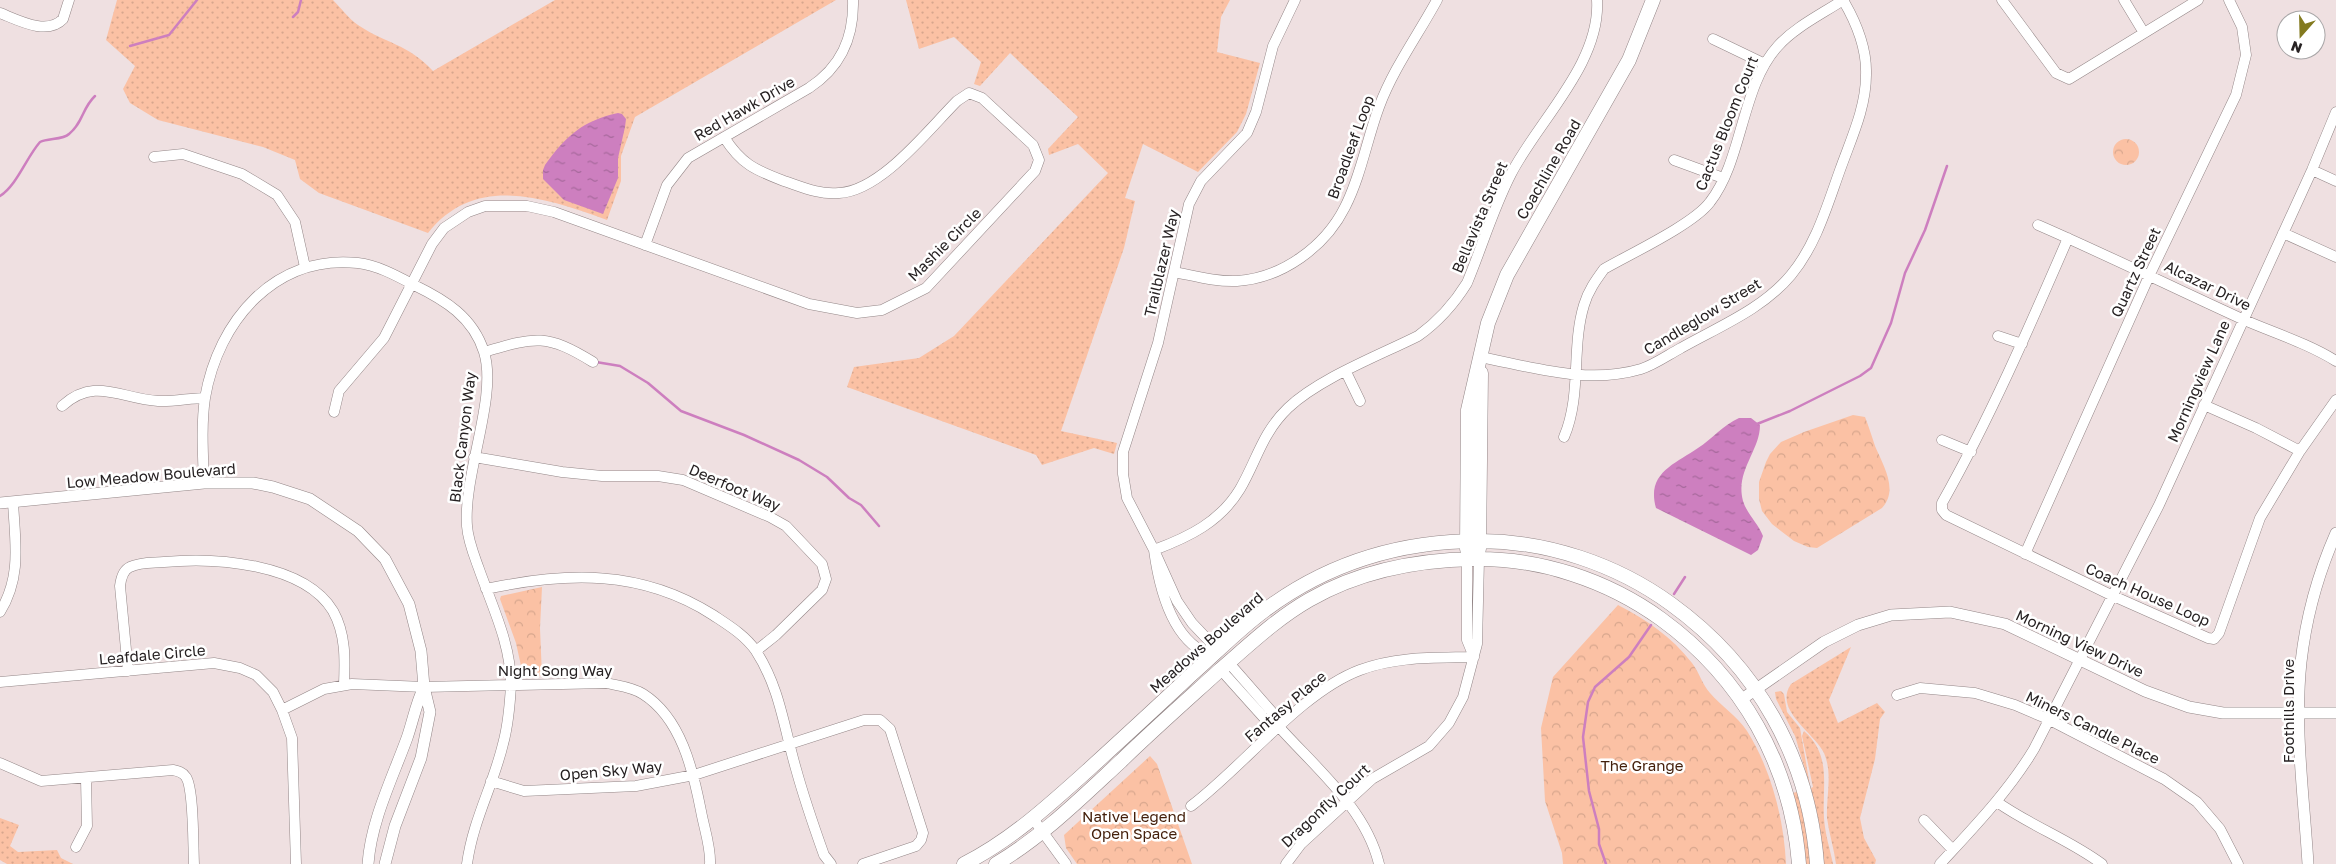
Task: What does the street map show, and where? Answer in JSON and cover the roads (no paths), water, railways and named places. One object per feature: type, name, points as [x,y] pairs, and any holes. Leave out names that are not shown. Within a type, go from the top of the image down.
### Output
[{"type":"main road","name":"Coachline Road","points":[[1473,559],[1468,410],[1488,323],[1507,275],[1629,60],[1653,0]]},
{"type":"main road","name":"Meadows Boulevard","points":[[964,864],[1034,820],[1266,610],[1327,573],[1372,555],[1438,542],[1473,540],[1506,542],[1559,551],[1596,563],[1640,584],[1699,625],[1757,688],[1782,730],[1802,783],[1813,827],[1817,864]]},
{"type":"main road","name":"Meadows Boulevard","points":[[996,864],[1043,832],[1263,632],[1291,611],[1311,599],[1349,582],[1416,563],[1473,559],[1546,567],[1589,580],[1631,600],[1686,639],[1742,699],[1761,730],[1781,777],[1792,812],[1799,864]]},
{"type":"main road","points":[[1162,723],[1170,708],[1214,668],[1213,656]]},
{"type":"street","points":[[0,13],[33,25],[50,27],[63,19],[69,0]]},
{"type":"street","name":"Red Hawk Drive","points":[[645,245],[663,194],[673,176],[688,158],[824,78],[842,56],[846,46],[853,22],[853,0]]},
{"type":"street","name":"Trailblazer Way","points":[[1213,656],[1210,642],[1188,618],[1177,601],[1154,550],[1127,498],[1123,474],[1123,452],[1154,356],[1192,198],[1201,181],[1247,133],[1256,112],[1273,46],[1295,0]]},
{"type":"street","name":"Broadleaf Loop","points":[[1174,272],[1222,281],[1258,277],[1288,264],[1320,243],[1346,206],[1386,92],[1437,0]]},
{"type":"street","name":"Bellavista Street","points":[[1154,550],[1191,534],[1222,512],[1240,489],[1263,441],[1283,414],[1303,396],[1418,336],[1431,327],[1458,298],[1467,283],[1512,173],[1586,53],[1595,23],[1597,0]]},
{"type":"street","name":"Candleglow Street","points":[[1480,357],[1576,376],[1592,376],[1642,369],[1757,305],[1790,277],[1806,256],[1817,233],[1863,104],[1866,75],[1860,35],[1843,0]]},
{"type":"street","name":"Cactus Bloom Court","points":[[1564,437],[1572,419],[1583,307],[1588,292],[1604,268],[1691,219],[1710,203],[1723,178],[1765,64],[1786,39],[1843,0]]},
{"type":"street","points":[[2002,0],[2056,73],[2068,79],[2198,0]]},
{"type":"street","points":[[2124,0],[2144,32]]},
{"type":"street","name":"Quartz Street","points":[[2026,554],[2150,274],[2239,87],[2246,55],[2242,27],[2229,0]]},
{"type":"street","points":[[1713,38],[1765,64]]},
{"type":"street","name":"Mashie Circle","points":[[334,412],[339,391],[384,338],[432,244],[444,228],[468,212],[485,206],[527,206],[554,212],[809,304],[857,313],[882,310],[926,288],[1036,171],[1039,160],[1033,145],[982,98],[969,93],[957,101],[880,178],[859,190],[839,193],[815,192],[755,170],[735,155],[724,137]]},
{"type":"street","name":"Morningview Lane","points":[[1940,864],[1997,802],[2020,772],[2048,719],[2159,505],[2242,319],[2312,170],[2336,112]]},
{"type":"street","points":[[154,157],[183,154],[242,174],[277,195],[295,222],[305,267]]},
{"type":"street","points":[[1674,160],[1723,178]]},
{"type":"street","points":[[2312,170],[2336,181]]},
{"type":"street","name":"Alcazar Drive","points":[[2038,225],[2150,274],[2242,319],[2322,352],[2336,361]]},
{"type":"street","points":[[2283,233],[2336,257]]},
{"type":"street","name":"Coach House Loop","points":[[2068,238],[2022,344],[1971,452],[1942,503],[1942,510],[1946,515],[2111,595],[2208,638],[2214,638],[2219,633],[2260,518],[2300,451],[2336,400]]},
{"type":"street","name":"Black Canyon Way","points":[[204,483],[205,398],[219,351],[248,304],[264,288],[282,276],[305,267],[358,263],[382,270],[445,300],[462,315],[475,332],[484,352],[487,371],[486,395],[469,488],[467,526],[472,550],[508,649],[511,684],[504,742],[472,833],[467,864]]},
{"type":"street","points":[[1998,336],[2022,344]]},
{"type":"street","points":[[484,352],[527,340],[539,339],[570,347],[593,362]]},
{"type":"street","points":[[1346,372],[1360,401]]},
{"type":"street","points":[[62,406],[74,396],[86,391],[104,390],[159,401],[205,398]]},
{"type":"street","points":[[2204,405],[2256,428],[2300,451]]},
{"type":"street","points":[[1942,440],[1971,452]]},
{"type":"street","name":"Deerfoot Way","points":[[474,457],[562,472],[602,476],[658,476],[682,480],[762,513],[786,526],[822,564],[826,579],[822,590],[776,635],[756,651]]},
{"type":"street","name":"Low Meadow Boulevard","points":[[0,503],[204,483],[253,483],[292,492],[327,508],[358,531],[384,560],[409,604],[421,651],[424,687],[430,712],[425,744],[395,826],[385,864]]},
{"type":"street","points":[[0,612],[14,587],[16,561],[12,502]]},
{"type":"street","name":"Foothills Drive","points":[[2308,864],[2300,713],[2300,670],[2308,620],[2317,583],[2336,533]]},
{"type":"street","points":[[128,671],[120,586],[122,575],[125,571],[129,567],[139,564],[187,559],[221,560],[258,566],[298,581],[317,593],[332,611],[343,635],[344,685]]},
{"type":"street","points":[[1473,559],[1467,640],[1474,657]]},
{"type":"street","points":[[486,589],[532,579],[564,577],[613,578],[652,586],[694,602],[738,631],[756,651],[780,701],[789,744],[824,856],[830,864]]},
{"type":"street","name":"Morning View Drive","points":[[1742,699],[1804,655],[1840,633],[1874,619],[1910,613],[1950,612],[1988,619],[2024,631],[2144,690],[2189,707],[2223,713],[2336,713]]},
{"type":"street","name":"Fantasy Place","points":[[1191,806],[1210,792],[1280,728],[1330,686],[1360,670],[1402,660],[1474,657]]},
{"type":"street","name":"Dragonfly Court","points":[[1286,864],[1301,844],[1372,779],[1416,755],[1440,735],[1463,697],[1474,657]]},
{"type":"street","name":"Leafdale Circle","points":[[0,682],[214,663],[240,668],[256,675],[273,692],[292,738],[296,864]]},
{"type":"street","points":[[1225,666],[1265,719],[1280,728],[1346,802],[1365,828],[1379,864]]},
{"type":"street","name":"Night Song Way","points":[[282,710],[324,689],[344,685],[424,687],[606,683],[627,687],[643,694],[662,710],[678,735],[694,775],[710,864]]},
{"type":"street","name":"Low Meadow Boulevard","points":[[368,864],[377,819],[408,735],[417,702],[424,687]]},
{"type":"street","name":"Miners Candle Place","points":[[1897,695],[1920,688],[1975,693],[2014,704],[2048,719],[2164,779],[2197,802],[2220,828],[2238,864]]},
{"type":"street","name":"Open Sky Way","points":[[491,781],[524,791],[636,786],[694,775],[864,720],[880,720],[886,722],[890,729],[923,832],[921,840],[916,846],[863,864]]},
{"type":"street","points":[[0,763],[40,782],[158,772],[181,772],[187,778],[190,793],[194,864]]},
{"type":"street","points":[[76,846],[88,826],[86,779]]},
{"type":"street","points":[[1997,802],[2022,820],[2086,852],[2102,864]]},
{"type":"street","points":[[1034,820],[1066,864]]},
{"type":"street","points":[[1924,820],[1953,850]]},
{"type":"water","points":[[618,113],[622,114],[626,119],[618,158],[618,178],[603,214],[564,200],[543,179],[545,165],[560,146],[576,131],[594,120]]},
{"type":"water","points":[[1739,418],[1751,418],[1760,425],[1756,444],[1742,480],[1741,490],[1745,506],[1763,536],[1758,550],[1751,555],[1656,508],[1654,496],[1655,486],[1665,471],[1728,424]]},
{"type":"waterway","points":[[130,46],[169,35],[197,0]]},
{"type":"waterway","points":[[293,17],[298,12],[301,0]]},
{"type":"waterway","points":[[0,196],[11,185],[40,142],[66,136],[74,130],[87,105],[95,96]]},
{"type":"waterway","points":[[1757,424],[1790,411],[1860,376],[1871,368],[1891,323],[1905,273],[1925,230],[1947,166]]},
{"type":"waterway","points":[[596,362],[620,366],[648,383],[681,411],[744,435],[799,460],[827,477],[849,498],[861,505],[879,526]]},
{"type":"waterway","points":[[1674,594],[1685,577]]},
{"type":"waterway","points":[[1606,864],[1599,844],[1599,829],[1589,791],[1583,737],[1588,702],[1595,687],[1629,657],[1651,625]]},
{"type":"park label","name":"The Grange","points":[[1642,765]]},
{"type":"park label","name":"Native Legend Open Space","points":[[1134,824]]}]
